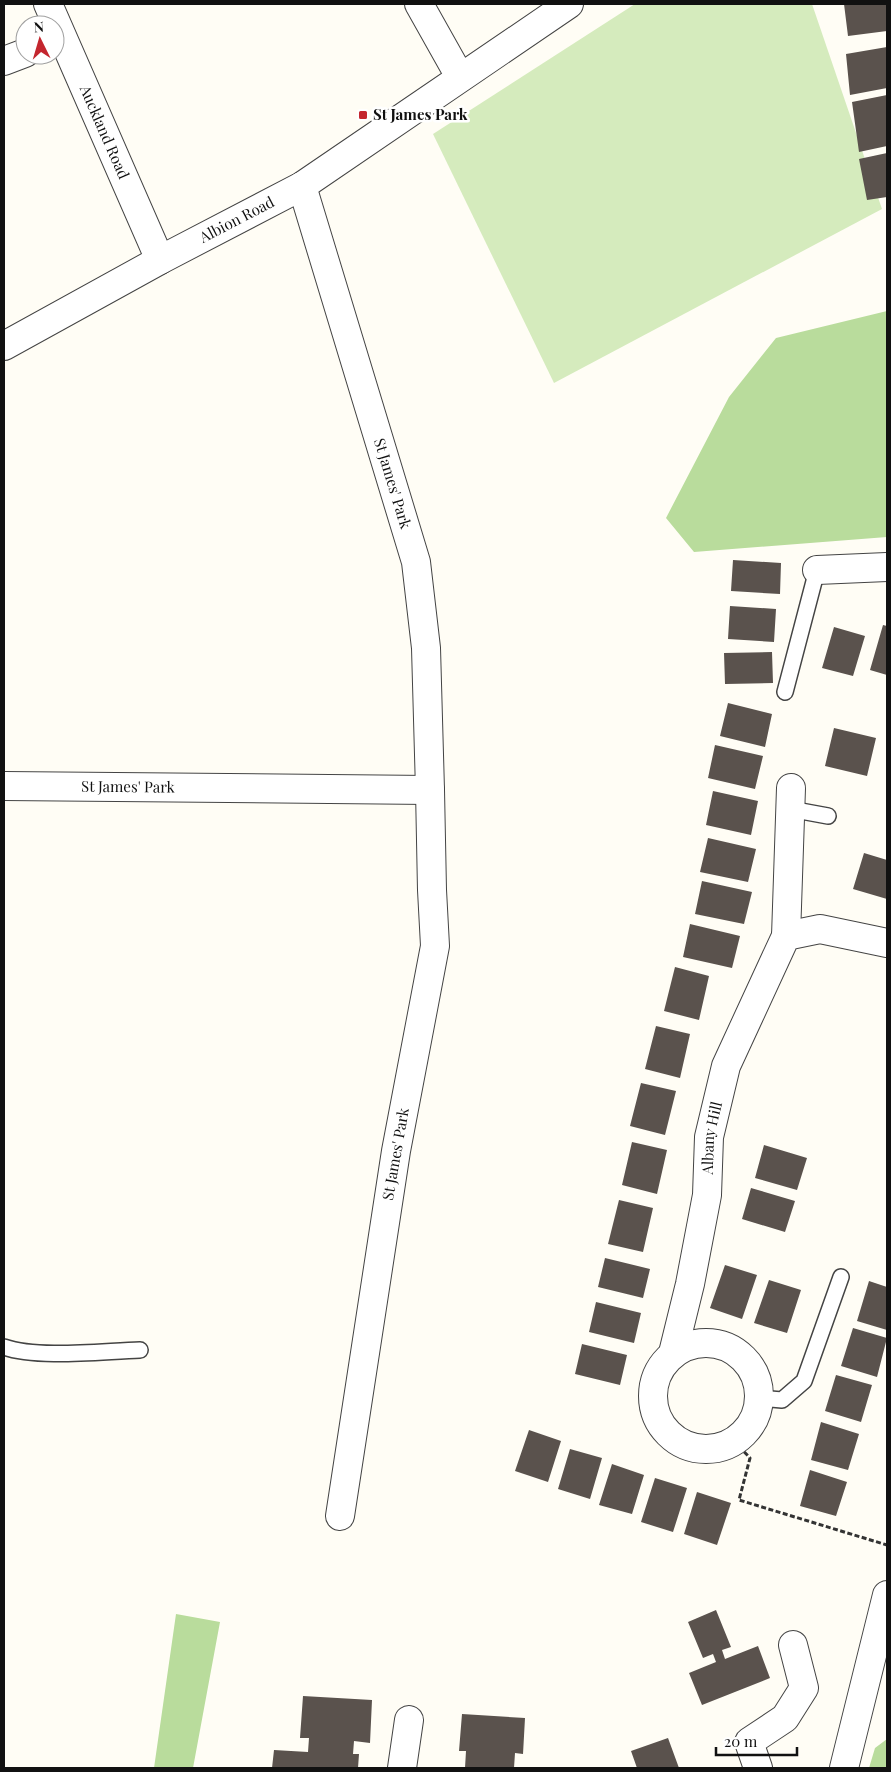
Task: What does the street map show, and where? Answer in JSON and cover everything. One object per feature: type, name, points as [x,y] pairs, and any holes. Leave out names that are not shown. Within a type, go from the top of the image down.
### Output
[{"type":"street","points":[[419,4],[460,77]]},
{"type":"street","name":"Albion Road","points":[[4,346],[160,260],[302,186],[569,4]]},
{"type":"street","name":"Auckland Road","points":[[65,53],[160,260]]},
{"type":"street","name":"St James' Park","points":[[302,186],[416,562],[426,648],[435,946],[396,1151],[340,1516]]},
{"type":"street","points":[[817,570],[887,567]]},
{"type":"street","name":"St James' Park","points":[[4,786],[430,790]]},
{"type":"street","name":"Albany Hill","points":[[673,1353],[690,1284],[705,1204],[708,1137],[726,1066],[786,936],[791,798]]},
{"type":"street","points":[[786,936],[820,929],[887,943]]},
{"type":"street","name":"Albany Hill","points":[[706,1342],[723,1345],[738,1353],[750,1365],[758,1381],[759,1398],[756,1415],[747,1430],[734,1441],[717,1448],[699,1449],[682,1444],[667,1433],[657,1418],[652,1401],[654,1382],[661,1366],[673,1353],[689,1344],[706,1342]]},
{"type":"street","points":[[844,1768],[887,1595]]},
{"type":"street","points":[[758,1768],[749,1742],[785,1718],[804,1688],[793,1646]]},
{"type":"street","points":[[402,1768],[409,1720]]},
{"type":"lane","points":[[785,692],[817,570]]},
{"type":"lane","points":[[791,798],[828,816]]},
{"type":"lane","points":[[759,1398],[782,1400],[804,1380],[841,1277]]},
{"type":"lane","points":[[4,1346],[28,1351],[58,1353],[140,1350]]},
{"type":"path","points":[[734,1441],[750,1458],[739,1500],[887,1545]]},
{"type":"green space","points":[[635,4],[812,4],[882,209],[554,383],[433,134]]},
{"type":"green space","points":[[887,311],[887,537],[694,552],[666,518],[729,397],[776,338]]},
{"type":"green space","points":[[176,1614],[220,1622],[193,1768],[154,1768]]},
{"type":"green space","points":[[887,1739],[887,1768],[869,1768],[875,1748]]},
{"type":"building","points":[[844,4],[887,4],[887,31],[848,36]]},
{"type":"building","points":[[887,47],[887,88],[850,95],[846,54]]},
{"type":"building","points":[[887,95],[887,146],[859,152],[852,102]]},
{"type":"building","points":[[887,153],[887,197],[867,200],[859,159]]},
{"type":"building","points":[[733,560],[781,563],[780,594],[731,591]]},
{"type":"building","points":[[730,606],[776,609],[774,642],[728,639]]},
{"type":"building","points":[[883,625],[887,626],[887,675],[870,670]]},
{"type":"building","points":[[834,627],[865,636],[853,676],[822,668]]},
{"type":"building","points":[[772,652],[773,683],[725,684],[724,653]]},
{"type":"building","points":[[728,703],[772,714],[765,747],[720,736]]},
{"type":"building","points":[[834,728],[876,738],[867,776],[825,766]]},
{"type":"building","points":[[715,745],[763,756],[755,789],[708,778]]},
{"type":"building","points":[[713,791],[758,801],[751,835],[706,825]]},
{"type":"building","points":[[708,838],[756,849],[748,882],[700,872]]},
{"type":"building","points":[[864,853],[887,860],[887,899],[853,889]]},
{"type":"building","points":[[702,881],[752,892],[744,924],[695,914]]},
{"type":"building","points":[[690,924],[740,936],[732,968],[683,957]]},
{"type":"building","points":[[675,967],[709,976],[699,1020],[664,1011]]},
{"type":"building","points":[[656,1026],[690,1034],[680,1078],[645,1069]]},
{"type":"building","points":[[641,1083],[676,1091],[665,1135],[630,1126]]},
{"type":"building","points":[[632,1142],[667,1150],[657,1194],[622,1185]]},
{"type":"building","points":[[764,1145],[807,1158],[797,1190],[755,1178]]},
{"type":"building","points":[[751,1188],[795,1201],[785,1232],[742,1219]]},
{"type":"building","points":[[619,1200],[653,1208],[643,1252],[608,1244]]},
{"type":"building","points":[[605,1258],[650,1269],[643,1298],[598,1287]]},
{"type":"building","points":[[725,1265],[757,1275],[742,1319],[710,1308]]},
{"type":"building","points":[[769,1280],[801,1290],[787,1333],[754,1323]]},
{"type":"building","points":[[869,1281],[887,1287],[887,1330],[857,1321]]},
{"type":"building","points":[[596,1302],[641,1313],[634,1343],[589,1332]]},
{"type":"building","points":[[853,1328],[887,1338],[877,1377],[841,1366]]},
{"type":"building","points":[[582,1344],[627,1355],[620,1385],[575,1374]]},
{"type":"building","points":[[836,1375],[872,1385],[861,1422],[825,1411]]},
{"type":"building","points":[[821,1422],[859,1434],[848,1470],[811,1460]]},
{"type":"building","points":[[529,1430],[561,1441],[548,1482],[515,1471]]},
{"type":"building","points":[[570,1449],[602,1458],[590,1499],[558,1489]]},
{"type":"building","points":[[612,1464],[644,1475],[632,1514],[599,1505]]},
{"type":"building","points":[[810,1470],[847,1482],[836,1516],[800,1506]]},
{"type":"building","points":[[655,1478],[687,1488],[673,1532],[641,1522]]},
{"type":"building","points":[[697,1492],[731,1503],[717,1545],[684,1534]]},
{"type":"building","points":[[716,1610],[731,1647],[722,1650],[725,1659],[758,1646],[770,1678],[702,1705],[689,1673],[716,1662],[713,1654],[703,1658],[688,1622]]},
{"type":"building","points":[[303,1696],[372,1700],[370,1743],[354,1741],[353,1754],[359,1754],[358,1768],[272,1768],[274,1750],[308,1752],[309,1738],[300,1738]]},
{"type":"building","points":[[462,1714],[525,1718],[523,1754],[515,1753],[514,1768],[465,1768],[466,1751],[459,1751]]},
{"type":"building","points":[[668,1738],[679,1768],[637,1768],[631,1751]]},
{"type":"place","name":"St James Park","points":[[363,115]]}]
